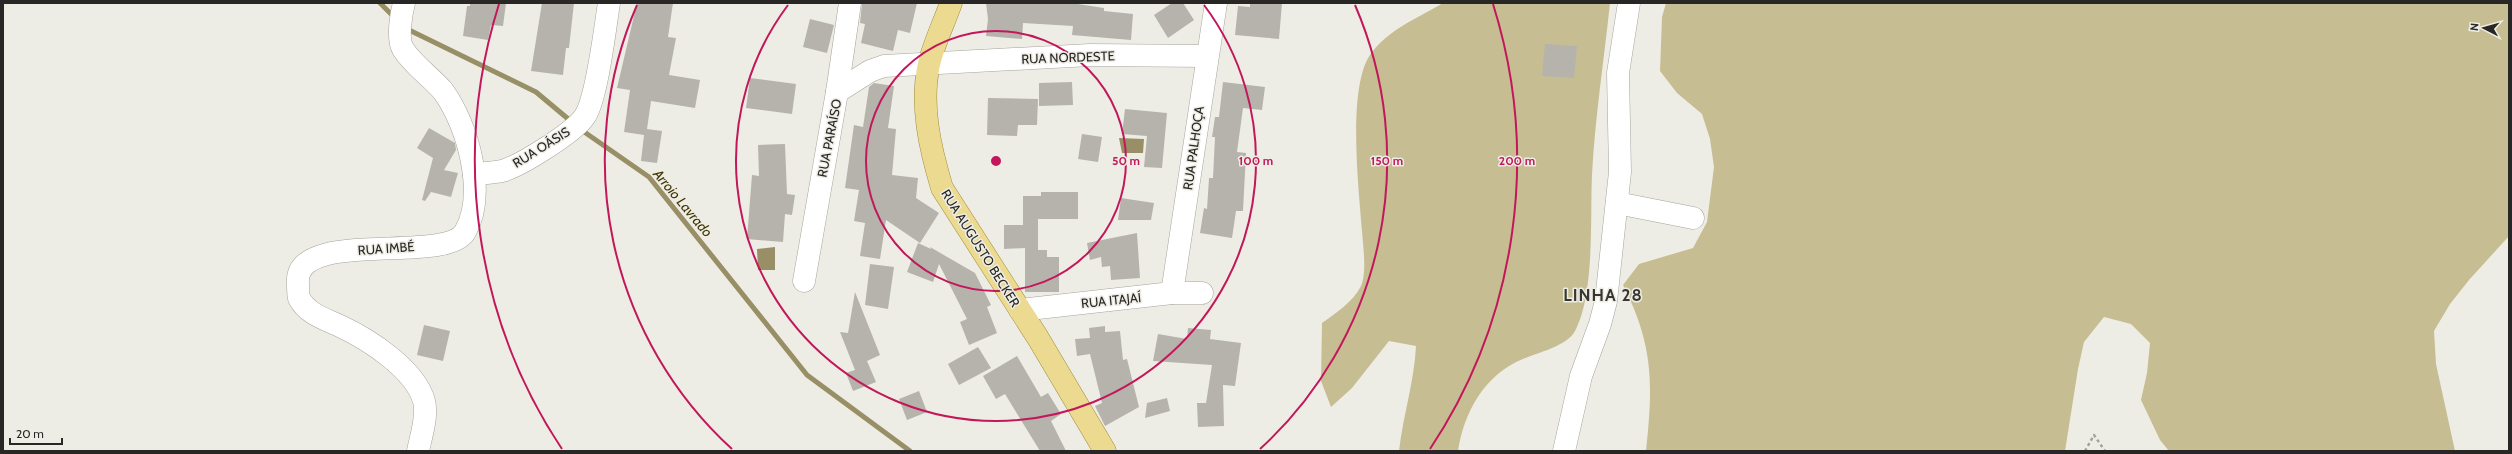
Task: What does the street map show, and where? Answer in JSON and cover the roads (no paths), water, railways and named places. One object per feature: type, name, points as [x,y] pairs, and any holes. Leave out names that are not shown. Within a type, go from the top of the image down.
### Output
[{"type":"main road","name":"RUA AUGUSTO BECKER","points":[[951,3],[929,64],[925,109],[933,160],[942,188],[1020,310],[1105,451]]},
{"type":"street","name":"RUA OÁSIS","points":[[474,174],[502,170],[522,161],[566,134],[585,116],[592,94],[609,3]]},
{"type":"street","points":[[837,92],[850,3]]},
{"type":"street","name":"RUA PALHOÇA","points":[[1172,293],[1206,56],[1216,3]]},
{"type":"street","points":[[1564,451],[1581,376],[1600,324],[1606,302],[1620,172],[1618,73],[1629,3]]},
{"type":"street","name":"RUA IMBÉ","points":[[402,10],[403,48],[443,91],[462,126],[474,174],[472,212],[464,233],[453,242],[409,248],[361,248],[318,258],[304,263],[297,278],[299,297],[312,313],[352,331],[395,361],[411,377],[424,402],[424,416],[418,451]]},
{"type":"street","name":"RUA NORDESTE","points":[[929,64],[1090,55],[1206,56]]},
{"type":"street","name":"RUA PARAÍSO","points":[[804,281],[837,92],[870,71],[884,66],[929,64]]},
{"type":"street","points":[[1617,203],[1693,218]]},
{"type":"street","name":"RUA ITAJAÍ","points":[[1020,310],[1172,293],[1202,293]]},
{"type":"waterway","name":"Arroio Lavrado","points":[[380,3],[395,18]]},
{"type":"waterway","name":"Arroio Lavrado","points":[[405,28],[536,92],[573,123]]},
{"type":"waterway","name":"Arroio Lavrado","points":[[580,129],[649,177],[807,375],[910,451]]},
{"type":"district","name":"LINHA 28","points":[[1603,295]]}]
